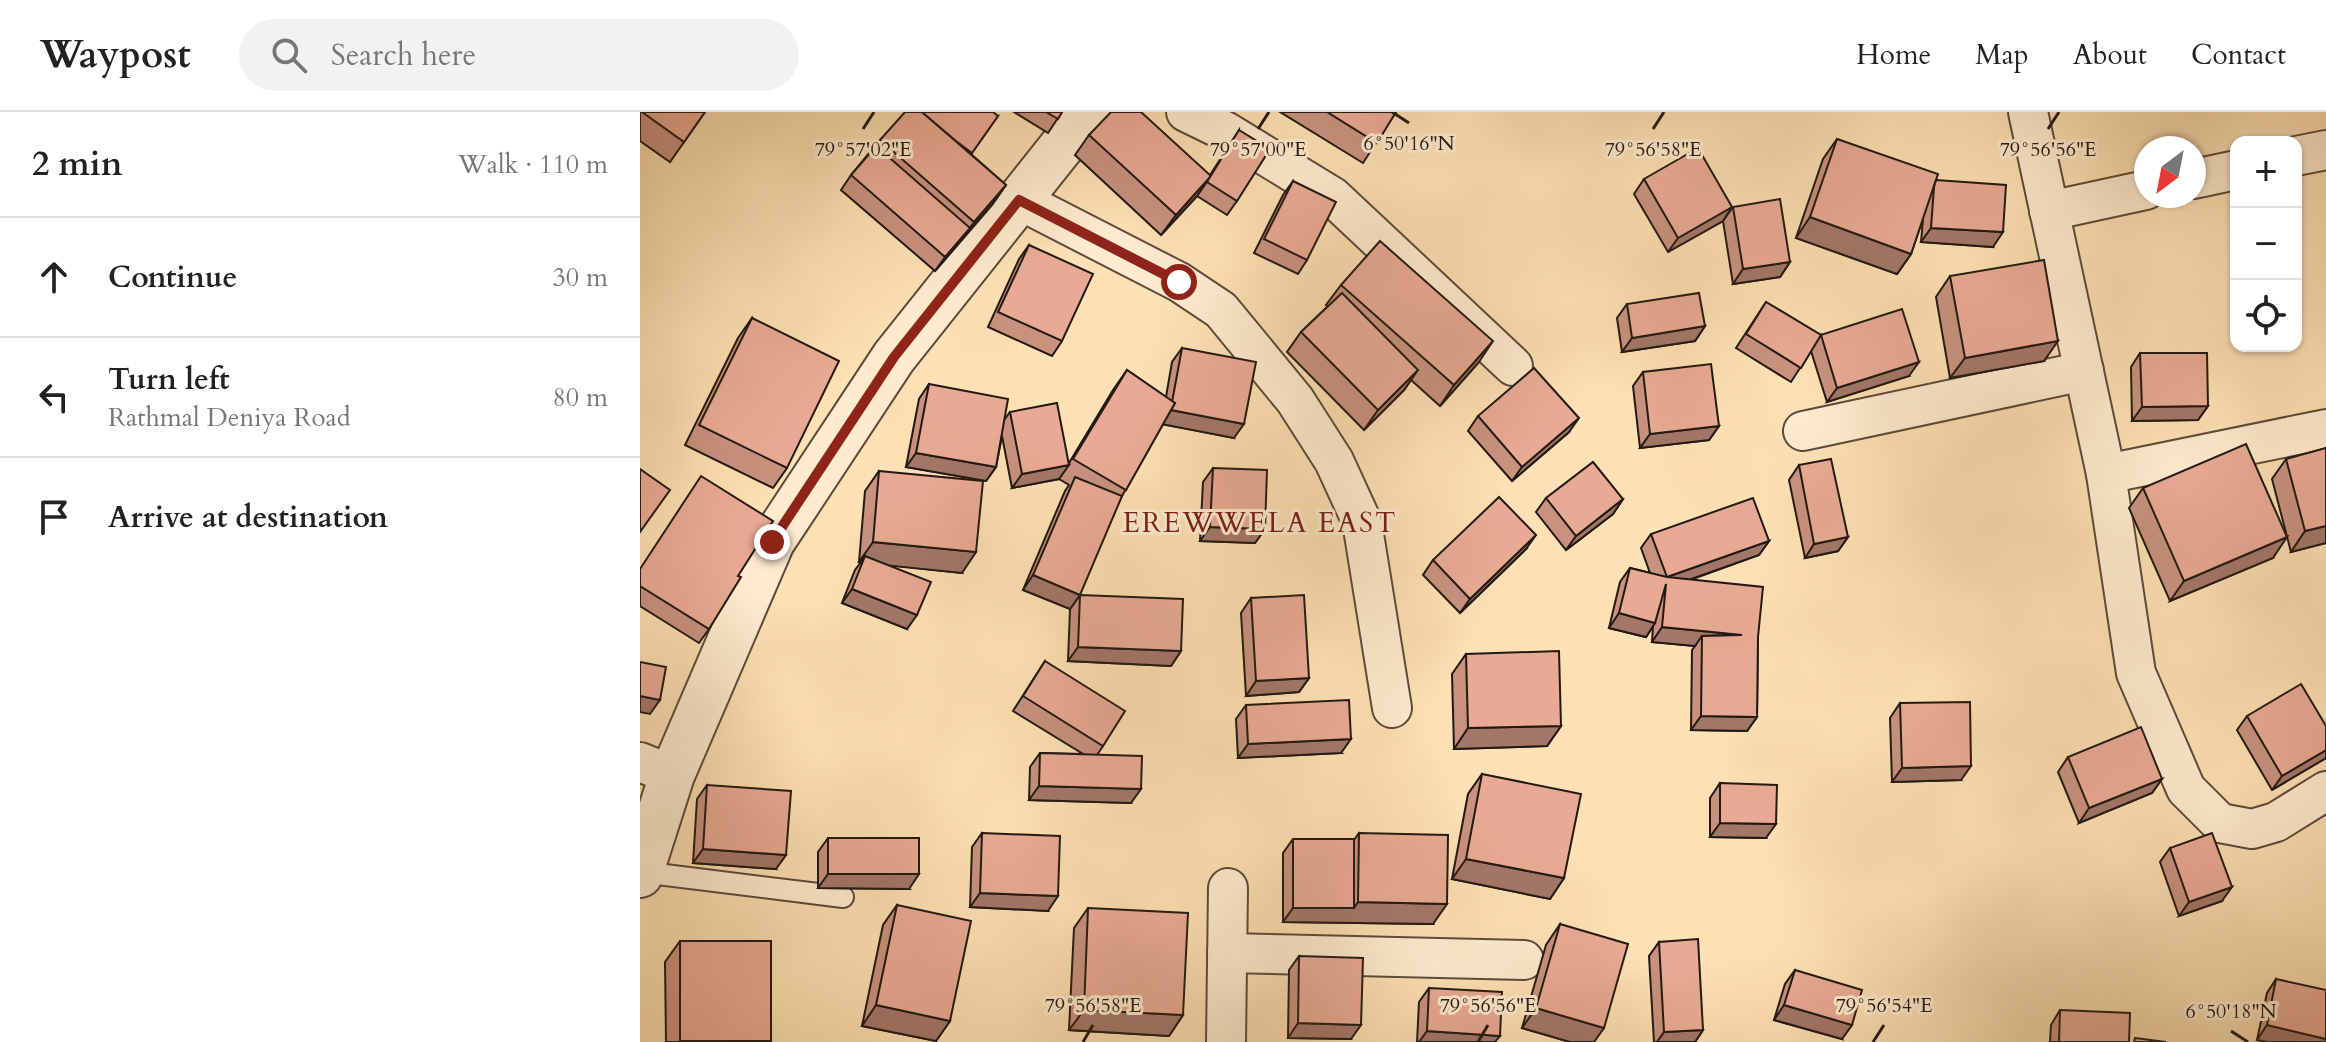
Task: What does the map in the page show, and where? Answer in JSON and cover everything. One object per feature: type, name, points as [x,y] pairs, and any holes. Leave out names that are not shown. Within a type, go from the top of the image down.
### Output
[{"type":"street","points":[[640,874],[656,769],[772,542],[894,357],[1089,112]]},
{"type":"street","points":[[1186,112],[1225,131],[1333,197],[1513,366]]},
{"type":"street","points":[[2028,112],[2106,474],[2136,673],[2186,789],[2220,823],[2252,829],[2276,822],[2326,791]]},
{"type":"street","points":[[2302,155],[2326,150]]},
{"type":"street","points":[[2206,176],[2230,171]]},
{"type":"street","points":[[2049,211],[2134,193]]},
{"type":"street","points":[[1019,200],[1179,282],[1221,310],[1295,400],[1334,461],[1362,522],[1392,708]]},
{"type":"street","points":[[1803,431],[2084,371]]},
{"type":"street","points":[[2106,474],[2326,429]]},
{"type":"street","points":[[1226,1042],[1228,888]]},
{"type":"street","points":[[1227,953],[1524,960]]},
{"type":"lane","points":[[640,874],[843,897]]},
{"type":"building","points":[[642,112],[705,112],[684,142]]},
{"type":"building","points":[[905,112],[922,112],[1006,185],[974,222],[880,140]]},
{"type":"building","points":[[922,112],[993,112],[998,116],[972,153]]},
{"type":"building","points":[[1046,112],[1062,112],[1058,119]]},
{"type":"building","points":[[1111,112],[1141,112],[1211,176],[1176,215],[1089,135]]},
{"type":"building","points":[[1327,112],[1396,112],[1377,143]]},
{"type":"building","points":[[1239,130],[1270,149],[1237,201],[1207,182]]},
{"type":"building","points":[[1837,139],[1938,174],[1911,254],[1810,217]]},
{"type":"building","points":[[876,146],[970,228],[945,257],[851,175]]},
{"type":"building","points":[[1698,148],[1732,207],[1678,238],[1644,179]]},
{"type":"building","points":[[1936,180],[2006,185],[2003,232],[1931,228]]},
{"type":"building","points":[[1293,181],[1336,202],[1307,260],[1264,239]]},
{"type":"building","points":[[1780,199],[1790,262],[1743,269],[1733,207]]},
{"type":"building","points":[[1380,241],[1493,341],[1454,385],[1341,285]]},
{"type":"building","points":[[1029,245],[1093,274],[1062,341],[998,312]]},
{"type":"building","points":[[2044,260],[2058,341],[1965,358],[1950,276]]},
{"type":"building","points":[[1342,293],[1418,370],[1378,410],[1301,332]]},
{"type":"building","points":[[1699,293],[1705,326],[1632,338],[1627,304]]},
{"type":"building","points":[[1766,302],[1821,335],[1801,368],[1746,334]]},
{"type":"building","points":[[1902,309],[1919,362],[1837,388],[1821,335]]},
{"type":"building","points":[[752,318],[839,361],[787,468],[699,425]]},
{"type":"building","points":[[1182,348],[1256,362],[1244,424],[1171,410],[1175,403],[1172,402]]},
{"type":"building","points":[[2140,353],[2207,353],[2208,406],[2142,407]]},
{"type":"building","points":[[1711,364],[1719,426],[1650,434],[1643,372]]},
{"type":"building","points":[[1534,368],[1579,418],[1522,467],[1478,416]]},
{"type":"building","points":[[1127,370],[1175,403],[1126,490],[1073,459]]},
{"type":"building","points":[[929,384],[1008,399],[996,467],[916,453]]},
{"type":"building","points":[[1057,403],[1069,465],[1022,474],[1010,412]]},
{"type":"building","points":[[2246,444],[2287,537],[2184,581],[2143,488]]},
{"type":"building","points":[[2326,448],[2326,526],[2305,531],[2286,459]]},
{"type":"building","points":[[1831,459],[1848,537],[1814,544],[1799,465]]},
{"type":"building","points":[[1593,462],[1623,499],[1576,536],[1546,498]]},
{"type":"building","points":[[1213,468],[1267,470],[1265,529],[1210,527]]},
{"type":"building","points":[[640,469],[670,490],[640,532]]},
{"type":"building","points":[[879,471],[983,481],[976,552],[873,542]]},
{"type":"building","points":[[701,476],[773,521],[709,629],[640,586],[640,569]]},
{"type":"building","points":[[1075,477],[1122,496],[1080,595],[1033,575]]},
{"type":"building","points":[[1499,497],[1536,535],[1470,599],[1433,560]]},
{"type":"building","points":[[1753,498],[1769,541],[1667,577],[1651,534]]},
{"type":"building","points":[[865,556],[931,582],[917,615],[852,589]]},
{"type":"building","points":[[1630,568],[1667,577],[1763,587],[1758,637],[1757,717],[1701,716],[1702,636],[1742,635],[1662,627],[1666,584],[1655,623],[1619,613]]},
{"type":"building","points":[[1080,595],[1183,599],[1181,651],[1078,647]]},
{"type":"building","points":[[1304,595],[1309,678],[1256,681],[1251,598]]},
{"type":"building","points":[[1559,651],[1561,726],[1468,728],[1466,654]]},
{"type":"building","points":[[1045,661],[1125,711],[1103,746],[1023,696]]},
{"type":"building","points":[[640,662],[666,667],[660,700],[640,696]]},
{"type":"building","points":[[2301,684],[2326,726],[2326,750],[2282,776],[2247,716]]},
{"type":"building","points":[[1349,700],[1351,739],[1248,744],[1246,705]]},
{"type":"building","points":[[1970,702],[1971,766],[1902,768],[1900,703]]},
{"type":"building","points":[[2141,727],[2162,779],[2089,808],[2068,757]]},
{"type":"building","points":[[1040,753],[1142,756],[1141,789],[1039,786]]},
{"type":"building","points":[[1482,774],[1581,794],[1564,878],[1466,859]]},
{"type":"building","points":[[1720,783],[1777,785],[1776,824],[1720,823]]},
{"type":"building","points":[[707,785],[791,791],[786,855],[703,849]]},
{"type":"building","points":[[982,833],[1060,836],[1058,896],[980,893]]},
{"type":"building","points":[[1359,833],[1448,835],[1447,904],[1358,902]]},
{"type":"building","points":[[2212,833],[2232,887],[2189,902],[2170,848]]},
{"type":"building","points":[[828,838],[919,838],[919,874],[828,874]]},
{"type":"building","points":[[1293,839],[1354,839],[1354,908],[1293,908]]},
{"type":"building","points":[[897,905],[971,921],[950,1021],[876,1005]]},
{"type":"building","points":[[1088,908],[1188,913],[1183,1015],[1084,1010]]},
{"type":"building","points":[[1560,924],[1628,944],[1604,1028],[1536,1008]]},
{"type":"building","points":[[1698,939],[1703,1030],[1664,1032],[1659,942]]},
{"type":"building","points":[[680,941],[771,941],[771,1041],[680,1041]]},
{"type":"building","points":[[1299,956],[1363,958],[1361,1025],[1298,1023]]},
{"type":"building","points":[[1795,970],[1862,990],[1852,1025],[1784,1005]]},
{"type":"building","points":[[2276,979],[2326,990],[2326,1039],[2267,1025]]},
{"type":"building","points":[[1429,988],[1502,992],[1500,1036],[1427,1031]]},
{"type":"building","points":[[2060,1010],[2130,1013],[2129,1042],[2059,1042]]},
{"type":"building","points":[[2135,1038],[2166,1042],[2134,1042]]},
{"type":"district","name":"EREWWELA EAST","points":[[1260,522]]},
{"type":"route","points":[[772,542],[894,357],[1019,200],[1179,282]]}]
